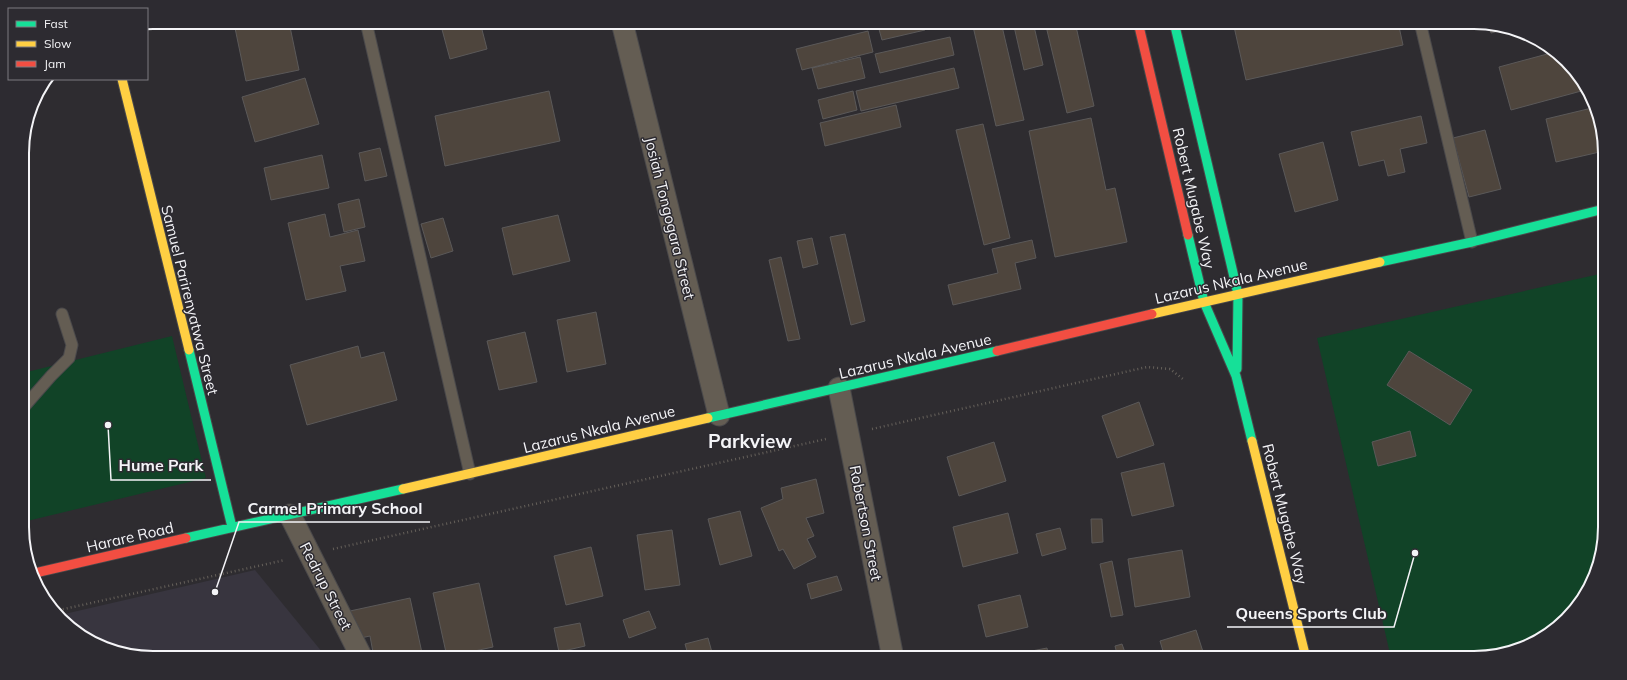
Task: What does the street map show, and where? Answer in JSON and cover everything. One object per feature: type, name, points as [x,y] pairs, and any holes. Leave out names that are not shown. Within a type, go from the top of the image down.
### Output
[{"type":"main road","name":"Robert Mugabe Way","points":[[1140,29],[1204,302],[1236,376],[1304,651]]},
{"type":"main road","name":"Robert Mugabe Way","points":[[1176,29],[1238,294],[1236,376]]},
{"type":"main road","name":"Samuel Parirenyatwa Street","points":[[122,80],[232,527]]},
{"type":"main road","name":"Lazarus Nkala Avenue","points":[[232,527],[470,474],[1238,294],[1472,242],[1598,210]]},
{"type":"main road","name":"Harare Road","points":[[38,573],[232,527]]},
{"type":"street","name":"Josiah Tongogara Street","points":[[624,29],[719,415]]},
{"type":"street","name":"Robertson Street","points":[[839,388],[892,651]]},
{"type":"street","name":"Redrup Street","points":[[290,515],[358,651]]},
{"type":"lane","points":[[368,29],[470,474]]},
{"type":"lane","points":[[1422,29],[1472,242]]},
{"type":"lane","points":[[29,398],[70,358],[72,346],[62,314]]},
{"type":"path","points":[[61,610],[1147,367],[1170,369],[1183,378]]},
{"type":"shaded area","points":[[255,570],[321,651],[153,651],[129,649],[106,642],[91,634],[64,614]]},
{"type":"green space","points":[[1598,274],[1598,535],[1596,551],[1589,574],[1581,589],[1562,615],[1543,630],[1529,638],[1498,649],[1482,651],[1389,651],[1317,338]]},
{"type":"green space","points":[[172,336],[206,478],[29,521],[29,372]]},
{"type":"building","points":[[235,29],[290,29],[299,70],[246,81]]},
{"type":"building","points":[[442,29],[482,29],[487,49],[450,59]]},
{"type":"building","points":[[879,29],[925,30],[882,40]]},
{"type":"building","points":[[974,29],[1003,29],[1024,120],[996,126]]},
{"type":"building","points":[[1015,29],[1035,29],[1043,65],[1024,70]]},
{"type":"building","points":[[1047,29],[1077,29],[1094,106],[1067,113]]},
{"type":"building","points":[[1235,29],[1400,29],[1403,45],[1246,80]]},
{"type":"building","points":[[1490,30],[1498,31],[1491,33]]},
{"type":"building","points":[[868,31],[873,52],[802,70],[796,49]]},
{"type":"building","points":[[950,37],[954,55],[880,73],[875,54]]},
{"type":"building","points":[[1547,54],[1562,65],[1581,91],[1511,110],[1499,67]]},
{"type":"building","points":[[860,57],[865,78],[818,89],[812,68]]},
{"type":"building","points":[[954,68],[959,88],[861,111],[856,91]]},
{"type":"building","points":[[305,78],[319,124],[255,142],[242,97]]},
{"type":"building","points":[[549,91],[560,141],[445,166],[435,116]]},
{"type":"building","points":[[853,91],[857,110],[823,119],[818,100]]},
{"type":"building","points":[[896,105],[901,127],[825,146],[820,123]]},
{"type":"building","points":[[1590,109],[1597,137],[1598,152],[1556,162],[1546,119]]},
{"type":"building","points":[[1421,116],[1427,143],[1400,149],[1405,172],[1388,176],[1384,160],[1359,166],[1351,132]]},
{"type":"building","points":[[1091,118],[1106,190],[1115,188],[1127,242],[1055,257],[1029,131]]},
{"type":"building","points":[[983,124],[1010,238],[984,245],[956,130]]},
{"type":"building","points":[[1485,130],[1501,189],[1469,197],[1453,138]]},
{"type":"building","points":[[1323,142],[1338,200],[1295,212],[1279,154]]},
{"type":"building","points":[[380,148],[387,176],[365,181],[359,153]]},
{"type":"building","points":[[322,155],[329,188],[271,200],[264,168]]},
{"type":"building","points":[[359,199],[365,227],[344,232],[338,204]]},
{"type":"building","points":[[325,214],[330,237],[358,230],[365,261],[340,266],[346,291],[306,300],[288,223]]},
{"type":"building","points":[[558,215],[570,261],[513,275],[502,228]]},
{"type":"building","points":[[443,218],[453,251],[431,258],[421,224]]},
{"type":"building","points":[[845,234],[865,321],[851,325],[830,237]]},
{"type":"building","points":[[812,238],[818,264],[803,268],[797,241]]},
{"type":"building","points":[[1032,240],[1036,258],[1015,263],[1021,289],[953,305],[948,285],[998,273],[992,249]]},
{"type":"building","points":[[781,257],[800,339],[788,341],[769,260]]},
{"type":"building","points":[[596,312],[606,364],[567,372],[557,320]]},
{"type":"building","points":[[525,332],[537,382],[499,390],[487,341]]},
{"type":"building","points":[[358,346],[361,358],[384,352],[397,400],[307,425],[290,365]]},
{"type":"building","points":[[1409,351],[1472,390],[1450,425],[1387,385]]},
{"type":"building","points":[[1139,402],[1154,445],[1117,458],[1102,416]]},
{"type":"building","points":[[1410,431],[1416,456],[1378,466],[1372,442]]},
{"type":"building","points":[[994,442],[1006,481],[959,496],[947,457]]},
{"type":"building","points":[[1164,463],[1174,506],[1132,516],[1121,473]]},
{"type":"building","points":[[816,479],[824,513],[806,518],[814,536],[807,539],[816,557],[794,569],[783,549],[779,551],[761,508],[783,499],[781,488]]},
{"type":"building","points":[[740,511],[752,556],[720,565],[708,519]]},
{"type":"building","points":[[1008,513],[1018,553],[963,567],[953,527]]},
{"type":"building","points":[[1091,519],[1102,519],[1103,542],[1092,543]]},
{"type":"building","points":[[1060,528],[1066,549],[1042,556],[1036,534]]},
{"type":"building","points":[[672,530],[680,585],[645,590],[637,535]]},
{"type":"building","points":[[591,547],[603,596],[566,605],[554,556]]},
{"type":"building","points":[[1182,550],[1190,597],[1135,607],[1128,559]]},
{"type":"building","points":[[1112,561],[1123,615],[1111,617],[1100,564]]},
{"type":"building","points":[[837,576],[842,590],[811,599],[807,584]]},
{"type":"building","points":[[479,583],[493,647],[475,651],[446,651],[433,593]]},
{"type":"building","points":[[1020,595],[1028,627],[986,637],[978,605]]},
{"type":"building","points":[[410,598],[422,651],[373,651],[370,636],[356,639],[350,611]]},
{"type":"building","points":[[649,611],[656,628],[629,638],[623,620]]},
{"type":"building","points":[[580,623],[585,646],[559,651],[554,628]]},
{"type":"building","points":[[1196,630],[1203,651],[1163,651],[1160,641]]},
{"type":"building","points":[[708,638],[712,651],[687,651],[685,644]]},
{"type":"building","points":[[1122,644],[1124,651],[1116,651],[1115,646]]},
{"type":"building","points":[[1047,648],[1048,651],[1032,651]]},
{"type":"traffic: fast","points":[[1176,29],[1238,294],[1237,369]]},
{"type":"traffic: fast","points":[[1380,262],[1472,242],[1598,210]]},
{"type":"traffic: fast","points":[[1188,235],[1204,302],[1236,376],[1252,441]]},
{"type":"traffic: fast","points":[[189,350],[232,527]]},
{"type":"traffic: fast","points":[[708,418],[997,351]]},
{"type":"traffic: fast","points":[[186,538],[403,489]]},
{"type":"traffic: slow","points":[[122,80],[189,350]]},
{"type":"traffic: slow","points":[[1152,314],[1380,262]]},
{"type":"traffic: slow","points":[[403,489],[708,418]]},
{"type":"traffic: slow","points":[[1252,441],[1304,651]]},
{"type":"traffic: jam","points":[[1140,29],[1188,235]]},
{"type":"traffic: jam","points":[[997,351],[1152,314]]},
{"type":"traffic: jam","points":[[37,572],[186,538]]},
{"type":"place","name":"Hume Park","points":[[108,425]]},
{"type":"place","name":"Queens Sports Club","points":[[1415,553]]},
{"type":"place","name":"Carmel Primary School","points":[[215,592]]},
{"type":"district","name":"Parkview","points":[[750,441]]}]
